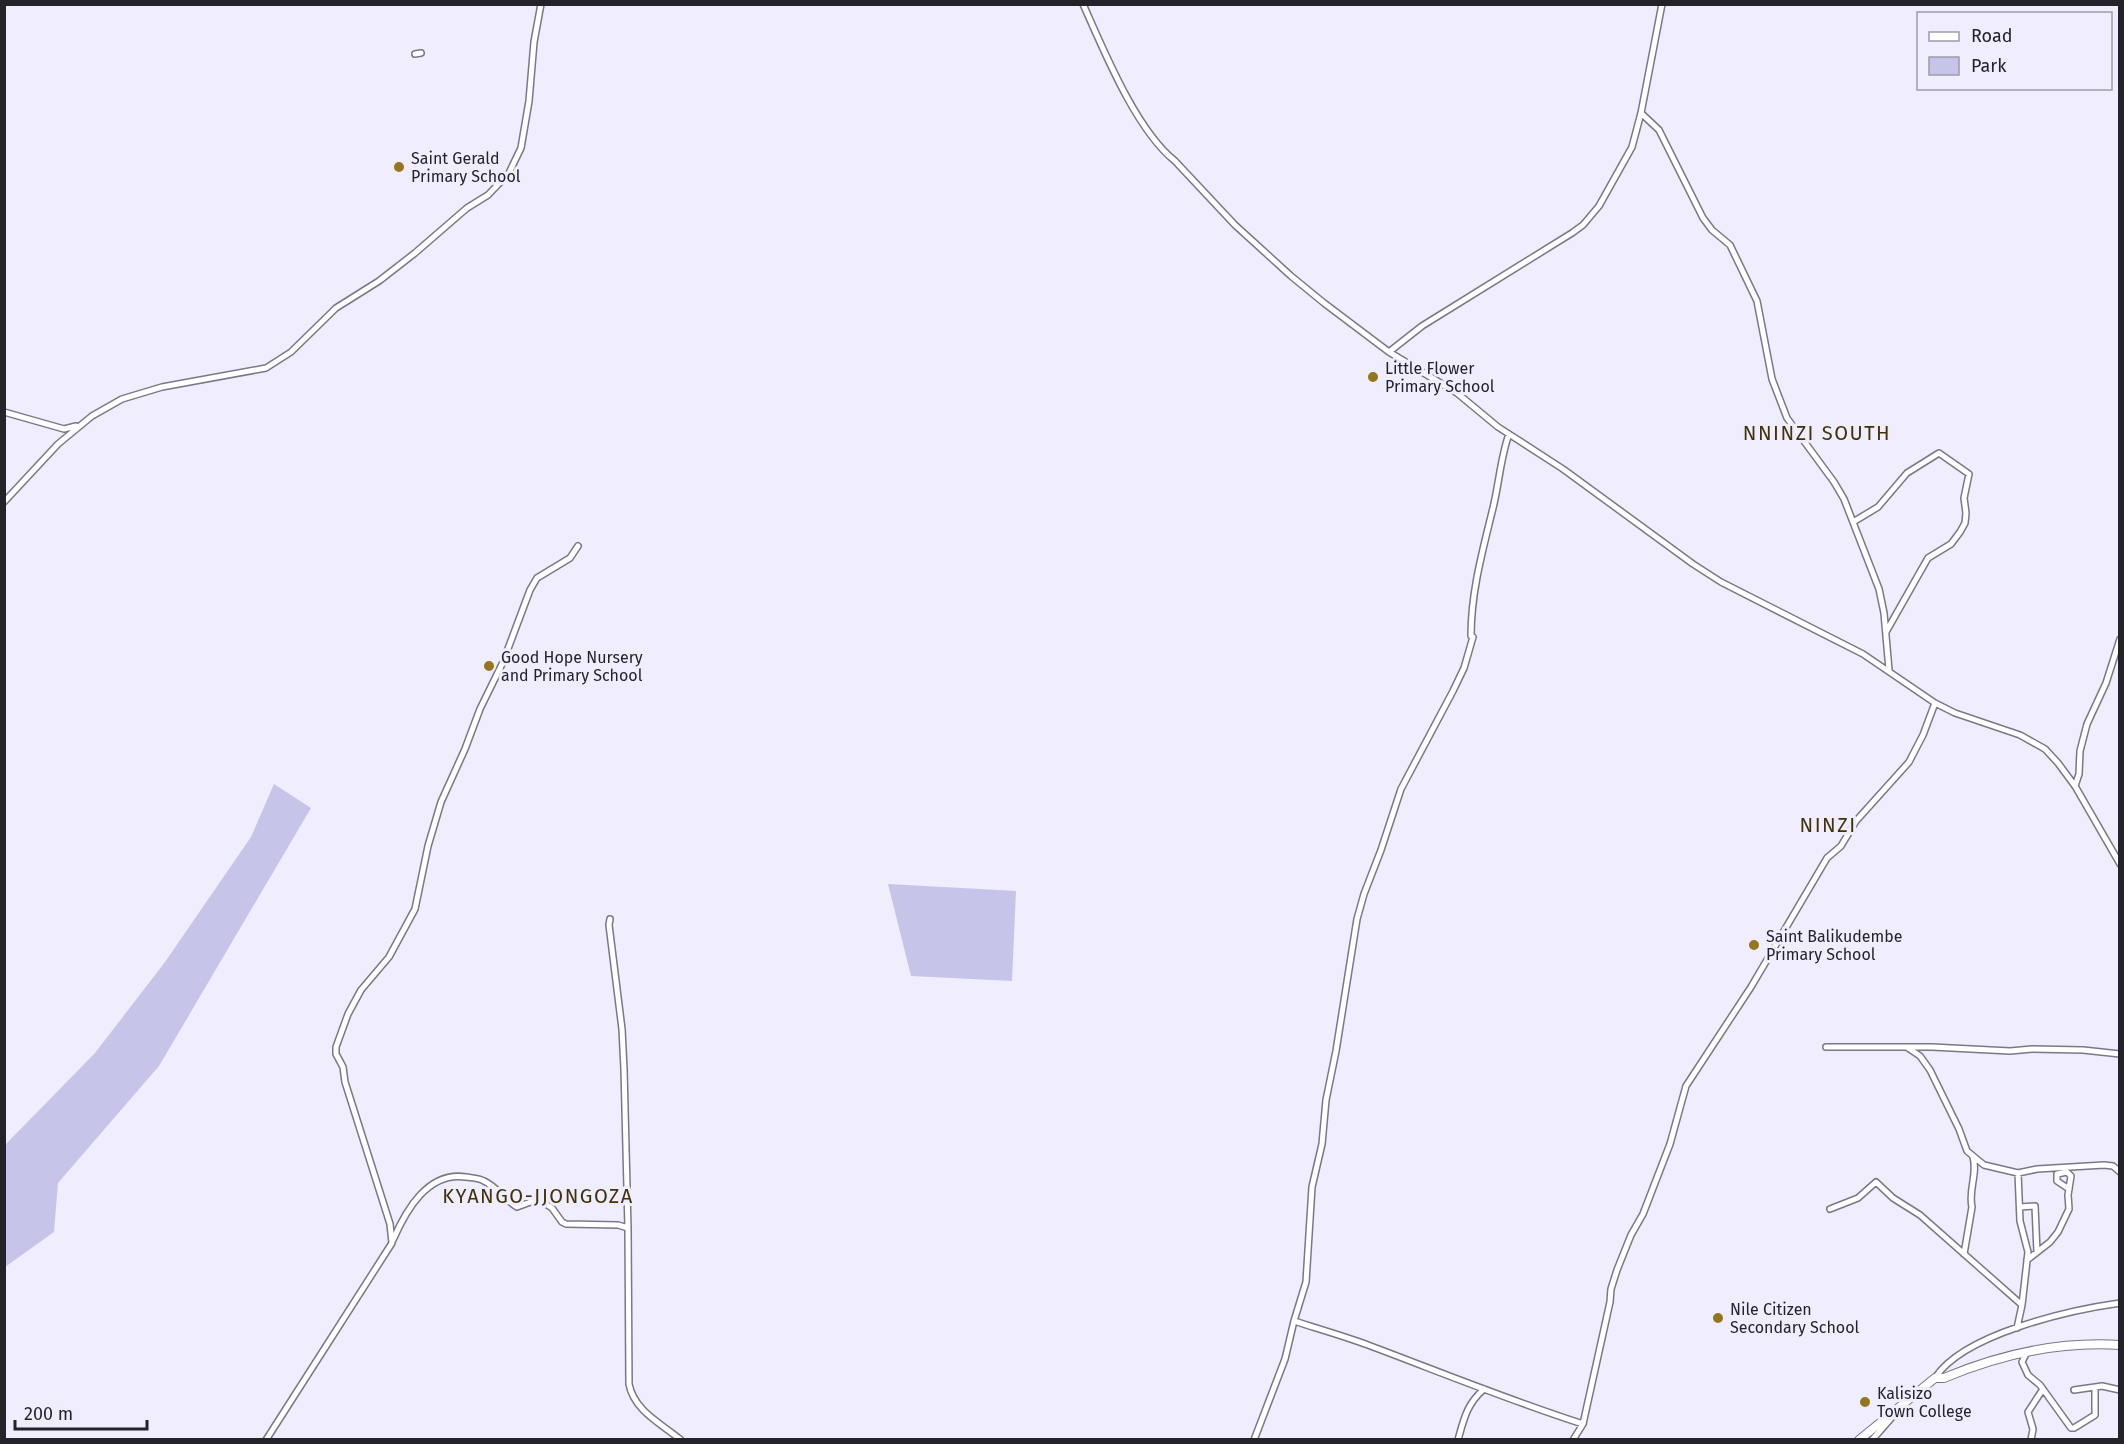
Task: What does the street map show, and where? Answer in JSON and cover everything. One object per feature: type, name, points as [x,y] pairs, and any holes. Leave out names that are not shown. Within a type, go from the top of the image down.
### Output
[{"type":"highway","points":[[1859,1440],[1935,1378],[1944,1378],[2028,1350],[2060,1345],[2120,1346]]},
{"type":"street","points":[[4,502],[58,444],[106,408],[132,396],[162,387],[266,368],[291,352],[341,304],[379,281],[467,208],[488,195],[508,173],[518,157],[541,4]]},
{"type":"street","points":[[1083,4],[1109,61],[1152,137],[1235,225],[1291,276],[1389,352],[1457,393],[1509,434],[1563,469],[1721,582],[1863,654],[1935,703],[1955,713],[2037,743],[2058,763],[2075,786],[2120,864]]},
{"type":"street","points":[[1389,352],[1422,326],[1551,248],[1582,225],[1599,206],[1632,147],[1641,113],[1662,4]]},
{"type":"street","points":[[1641,113],[1659,130],[1703,218],[1712,230],[1730,245],[1737,256],[1757,301],[1772,379],[1782,407],[1793,427],[1834,482],[1880,589],[1889,670]]},
{"type":"street","points":[[4,412],[64,429],[81,425]]},
{"type":"street","points":[[1254,1440],[1285,1359],[1306,1282],[1312,1187],[1322,1144],[1326,1100],[1357,919],[1401,789],[1448,703],[1466,663],[1473,638],[1471,626],[1480,560],[1492,513],[1501,460],[1509,434]]},
{"type":"street","points":[[1853,522],[1878,507],[1907,473],[1939,453],[1969,474],[1965,498],[1965,523],[1951,544],[1928,558],[1886,632]]},
{"type":"street","points":[[392,1243],[390,1224],[336,1054],[336,1047],[353,1004],[369,980],[389,957],[415,909],[428,846],[441,802],[480,709],[503,662],[530,590],[537,578],[570,558],[578,546]]},
{"type":"street","points":[[2075,786],[2079,774],[2080,751],[2086,724],[2106,683],[2120,639]]},
{"type":"street","points":[[1573,1440],[1582,1424],[1611,1289],[1670,1144],[1686,1086],[1694,1070],[1751,987],[1827,858],[1841,846],[1856,821],[1915,753],[1935,703]]},
{"type":"street","points":[[610,919],[622,1029],[628,1228],[627,1364],[630,1391],[633,1400],[646,1413],[681,1440]]},
{"type":"street","points":[[1826,1047],[1906,1047],[2010,1052],[2032,1049],[2083,1050],[2120,1054]]},
{"type":"street","points":[[1906,1047],[1920,1056],[1930,1070],[1959,1129],[1967,1151],[1984,1165],[2018,1173],[2037,1169],[2104,1165],[2113,1166],[2120,1172]]},
{"type":"street","points":[[1964,1254],[1970,1226],[1972,1207],[1970,1200],[1976,1168],[1973,1156]]},
{"type":"street","points":[[2017,1328],[2027,1260],[2027,1248],[2020,1221],[2018,1173]]},
{"type":"street","points":[[266,1440],[392,1243],[414,1201],[437,1182],[455,1176],[483,1180],[517,1207],[520,1208],[536,1200],[544,1202],[566,1224],[618,1225],[628,1228]]},
{"type":"street","points":[[1830,1209],[1849,1203],[1878,1183],[1893,1198],[1920,1215],[2022,1305]]},
{"type":"street","points":[[2027,1260],[2055,1237],[2068,1213],[2068,1189]]},
{"type":"street","points":[[2020,1207],[2035,1206],[2037,1252]]},
{"type":"street","points":[[1935,1378],[1944,1365],[1963,1353],[2017,1328],[2056,1315],[2120,1303]]},
{"type":"street","points":[[1294,1321],[1365,1344],[1540,1412],[1561,1416],[1582,1424]]},
{"type":"street","points":[[2028,1350],[2022,1359],[2028,1375],[2043,1389],[2072,1428],[2095,1415],[2095,1387]]},
{"type":"street","points":[[2074,1390],[2106,1386],[2120,1390]]},
{"type":"street","points":[[1458,1440],[1463,1419],[1472,1400],[1484,1389]]},
{"type":"street","points":[[2031,1440],[2033,1429],[2028,1412],[2043,1389]]},
{"type":"street","points":[[1872,1440],[1904,1403]]},
{"type":"green space","points":[[274,784],[311,808],[159,1066],[58,1183],[54,1232],[5,1267],[5,1145],[95,1053],[165,962],[251,837]]},
{"type":"green space","points":[[888,884],[1016,891],[1012,981],[911,976]]},
{"type":"place","name":"Saint Gerald Primary School","points":[[399,167]]},
{"type":"place","name":"Little Flower Primary School","points":[[1373,377]]},
{"type":"place","name":"Good Hope Nursery and Primary School","points":[[489,666]]},
{"type":"place","name":"Saint Balikudembe Primary School","points":[[1754,945]]},
{"type":"place","name":"Nile Citizen Secondary School","points":[[1718,1318]]},
{"type":"place","name":"Kalisizo Town College","points":[[1865,1402]]},
{"type":"district","name":"NNINZI SOUTH","points":[[1817,433]]},
{"type":"district","name":"NINZI","points":[[1828,825]]},
{"type":"district","name":"KYANGO-JJONGOZA","points":[[538,1196]]}]
